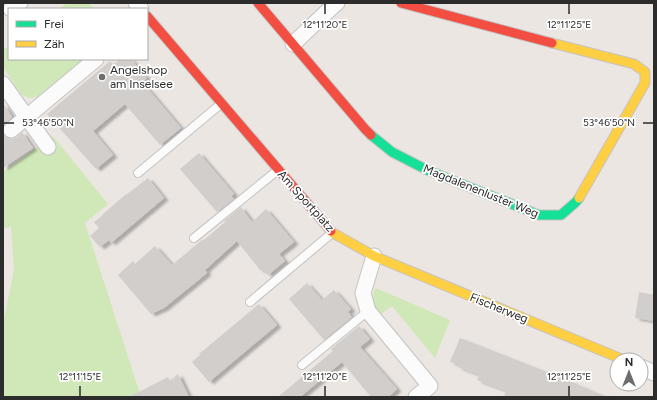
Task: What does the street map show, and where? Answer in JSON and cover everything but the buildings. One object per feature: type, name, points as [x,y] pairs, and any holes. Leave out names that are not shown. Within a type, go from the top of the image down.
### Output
[{"type":"street","name":"Magdalenenluster Weg","points":[[258,3],[365,129],[392,152],[427,170],[539,215],[561,215],[576,202],[645,83],[645,72],[634,64],[401,3]]},
{"type":"street","points":[[293,44],[337,3]]},
{"type":"street","name":"Am Sportplatz","points":[[148,17],[333,233],[374,256]]},
{"type":"street","points":[[11,130],[95,60]]},
{"type":"street","points":[[3,84],[48,147]]},
{"type":"street","points":[[374,256],[363,293],[368,311],[430,386],[416,397]]},
{"type":"street","name":"Fischerweg","points":[[374,256],[609,354]]},
{"type":"lane","points":[[138,173],[222,103]]},
{"type":"lane","points":[[194,238],[278,170]]},
{"type":"lane","points":[[250,302],[333,233]]},
{"type":"lane","points":[[302,365],[368,311]]},
{"type":"green space","points":[[67,3],[89,3],[93,8],[60,8]]},
{"type":"green space","points":[[8,47],[8,60],[83,60],[37,97],[29,98],[21,94],[3,67],[3,50]]},
{"type":"green space","points":[[53,136],[108,204],[85,223],[141,397],[3,397],[3,325],[14,269],[11,227],[3,228],[3,172]]},
{"type":"green space","points":[[376,288],[450,320],[435,358],[392,306],[380,315],[376,309],[373,298]]},
{"type":"traffic: fast","points":[[371,135],[392,152],[427,170],[539,215],[561,215],[579,198]]},
{"type":"traffic: slow","points":[[552,43],[634,64],[645,72],[645,83],[579,198]]},
{"type":"traffic: slow","points":[[331,231],[374,256],[609,354]]},
{"type":"traffic: jam","points":[[258,3],[371,135]]},
{"type":"traffic: jam","points":[[401,3],[552,43]]},
{"type":"traffic: jam","points":[[148,17],[331,231]]},
{"type":"place","name":"Angelshop am Inselsee","points":[[102,77]]}]
